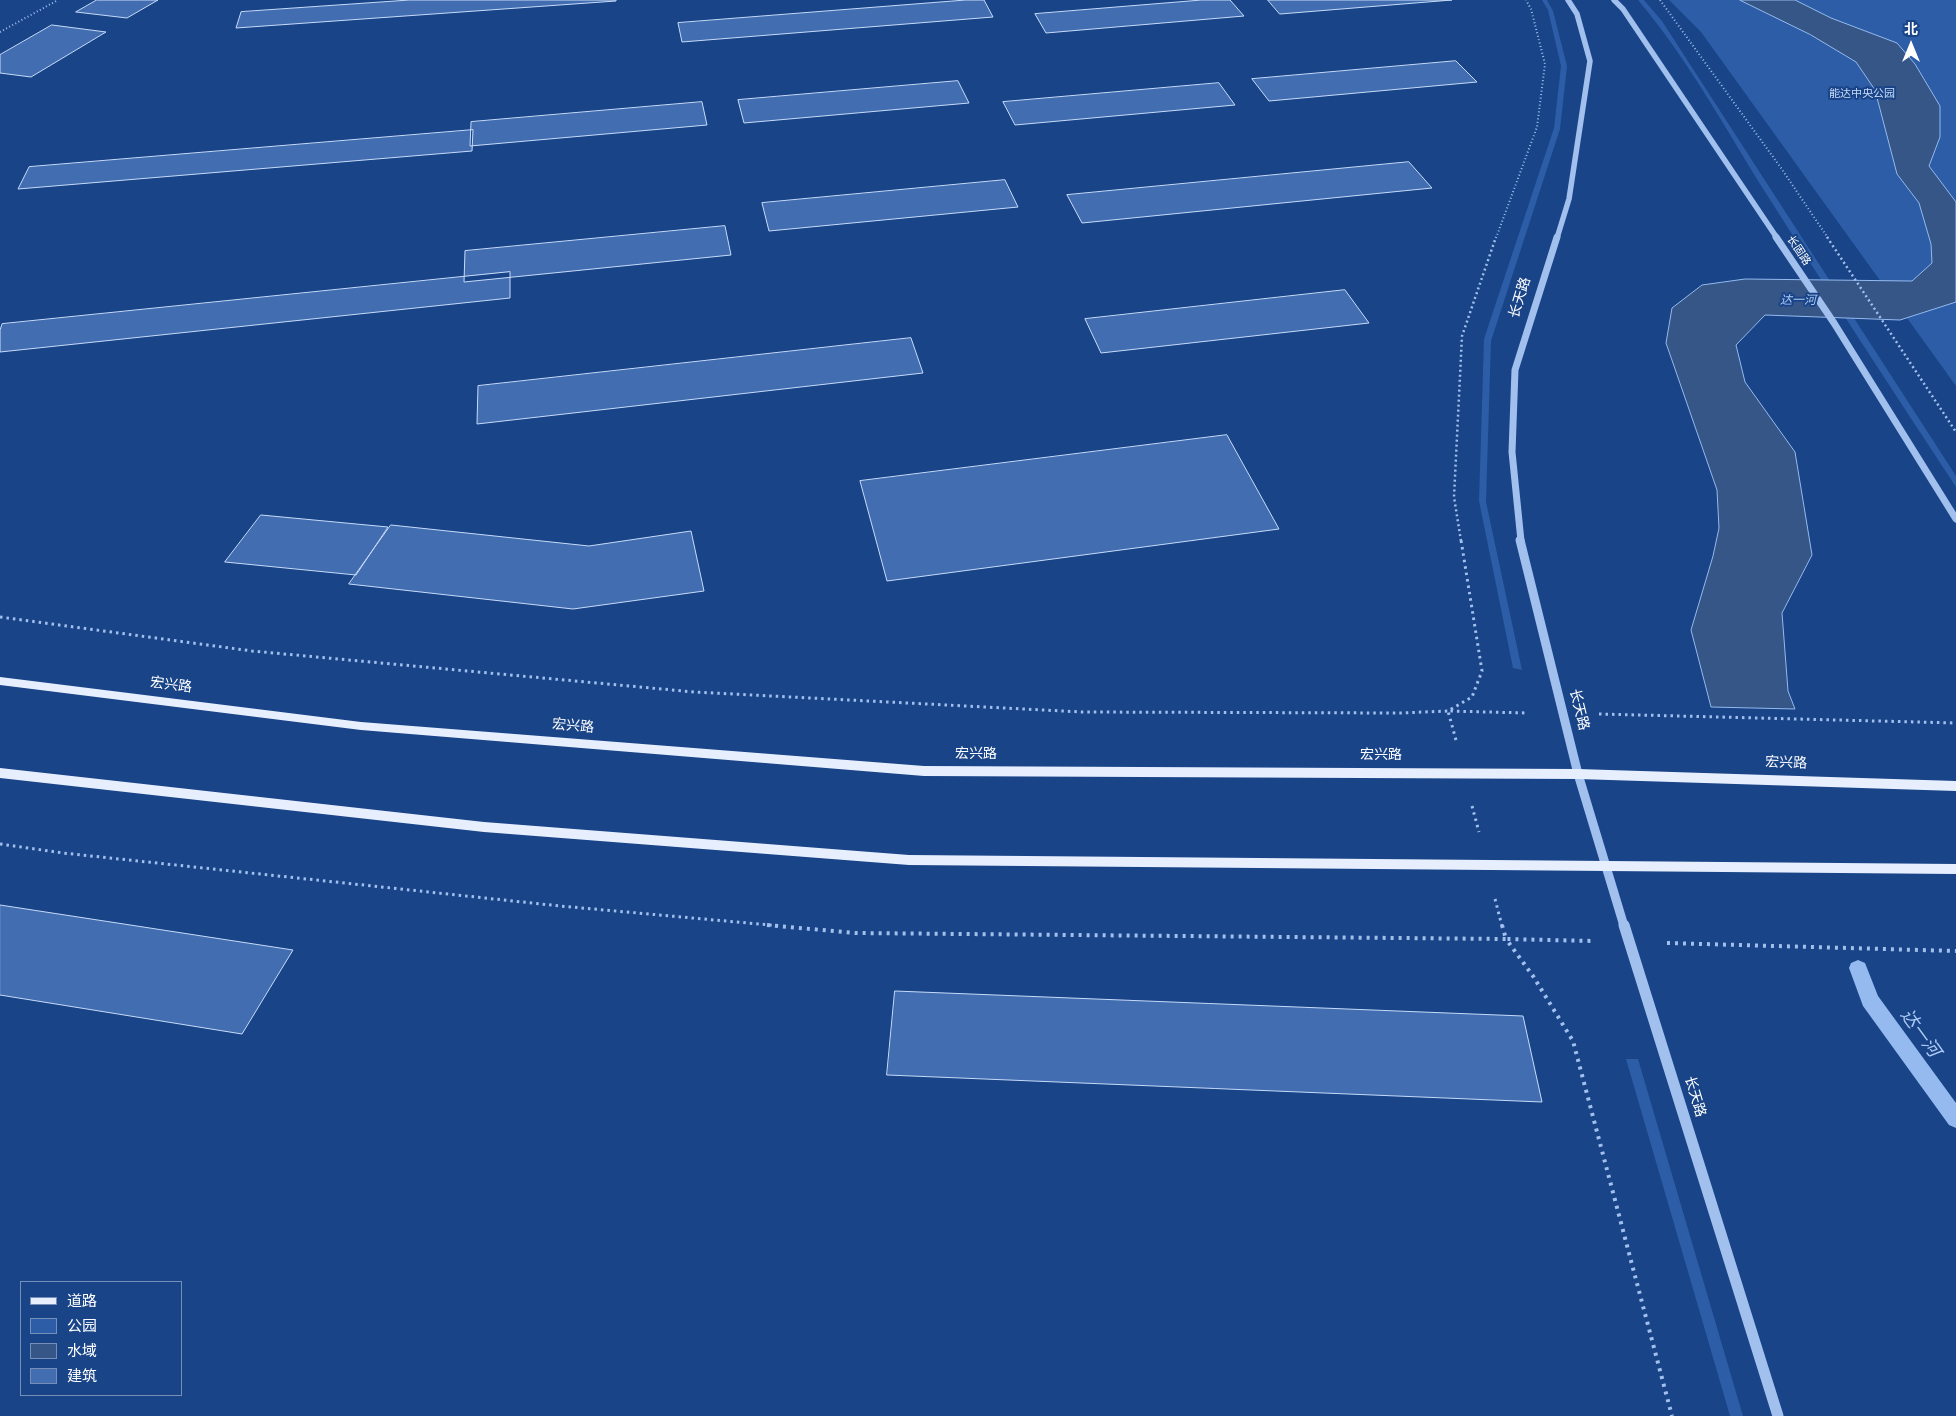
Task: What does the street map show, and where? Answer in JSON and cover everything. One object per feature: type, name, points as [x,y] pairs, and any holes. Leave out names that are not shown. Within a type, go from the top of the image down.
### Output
[{"type":"main road","name":"宏兴路","points":[[0,681],[361,726],[924,771],[1578,774],[1956,786]]},
{"type":"main road","points":[[0,773],[484,827],[909,860],[1956,869]]},
{"type":"street","name":"长天路","points":[[1568,0],[1577,14],[1590,61],[1580,134],[1568,199],[1515,370],[1512,452],[1519,534],[1578,774],[1778,1416]]},
{"type":"street","name":"长固路","points":[[1614,0],[1623,9],[1834,323],[1956,519]]},
{"type":"path","points":[[0,32],[58,0]]},
{"type":"path","points":[[1448,711],[1472,697],[1482,671],[1454,497],[1462,336],[1537,127],[1545,64],[1531,9],[1526,0]]},
{"type":"path","points":[[1660,0],[1781,168],[1956,432]]},
{"type":"path","points":[[0,617],[252,651],[694,692],[1082,712],[1400,713],[1448,711],[1956,722]]},
{"type":"path","points":[[0,844],[63,854],[550,905],[855,933],[1432,940],[1506,939],[1533,976],[1573,1041],[1672,1416]]},
{"type":"green space","points":[[1542,0],[1547,0],[1553,11],[1567,66],[1560,129],[1491,341],[1486,502],[1522,670],[1513,668],[1479,501],[1484,339],[1554,128],[1561,66],[1548,10]]},
{"type":"green space","points":[[1638,0],[1644,0],[1662,21],[1956,476],[1956,487],[1767,195],[1690,70]]},
{"type":"green space","name":"能达中央公园","points":[[1669,0],[1956,0],[1956,386],[1701,32]]},
{"type":"green space","points":[[1626,1059],[1638,1059],[1743,1416],[1730,1416]]},
{"type":"water","points":[[1740,0],[1795,0],[1831,18],[1897,43],[1915,64],[1940,106],[1940,137],[1929,166],[1956,202],[1956,302],[1900,320],[1765,315],[1736,345],[1745,382],[1795,452],[1812,555],[1782,613],[1788,691],[1795,709],[1711,707],[1691,630],[1713,556],[1719,528],[1717,490],[1666,343],[1672,308],[1702,285],[1745,279],[1912,281],[1932,263],[1931,244],[1919,203],[1897,174],[1875,90],[1856,62],[1811,35]]},
{"type":"building","points":[[97,0],[158,0],[127,18],[76,12]]},
{"type":"building","points":[[410,0],[616,1],[236,28],[241,12]]},
{"type":"building","points":[[984,0],[993,17],[682,42],[678,23]]},
{"type":"building","points":[[1202,0],[1230,0],[1244,16],[1046,33],[1035,14]]},
{"type":"building","points":[[1268,0],[1452,0],[1280,14]]},
{"type":"building","points":[[52,25],[106,32],[31,77],[0,73],[0,55]]},
{"type":"building","points":[[1456,61],[1477,82],[1269,101],[1252,79]]},
{"type":"building","points":[[958,81],[969,103],[744,123],[738,100]]},
{"type":"building","points":[[1219,83],[1235,105],[1015,125],[1003,102]]},
{"type":"building","points":[[702,102],[707,125],[470,146],[471,122]]},
{"type":"building","points":[[473,130],[472,151],[18,189],[29,167]]},
{"type":"building","points":[[1409,162],[1432,188],[1082,223],[1067,195]]},
{"type":"building","points":[[1005,180],[1018,207],[769,231],[762,203]]},
{"type":"building","points":[[725,226],[731,255],[464,282],[465,251]]},
{"type":"building","points":[[510,272],[510,298],[0,352],[0,330],[2,324]]},
{"type":"building","points":[[1345,290],[1369,323],[1101,353],[1085,319]]},
{"type":"building","points":[[911,338],[923,373],[477,424],[478,386]]},
{"type":"building","points":[[1227,435],[1279,529],[887,581],[860,481]]},
{"type":"building","points":[[261,515],[388,527],[356,575],[225,562]]},
{"type":"building","points":[[391,525],[589,546],[691,531],[704,591],[573,609],[349,584]]},
{"type":"building","points":[[0,905],[293,950],[242,1034],[0,995]]},
{"type":"building","points":[[895,991],[1523,1016],[1542,1102],[887,1075]]},
{"type":"waterway","name":"达一河","points":[[1858,968],[1870,1000],[1956,1119]]}]
